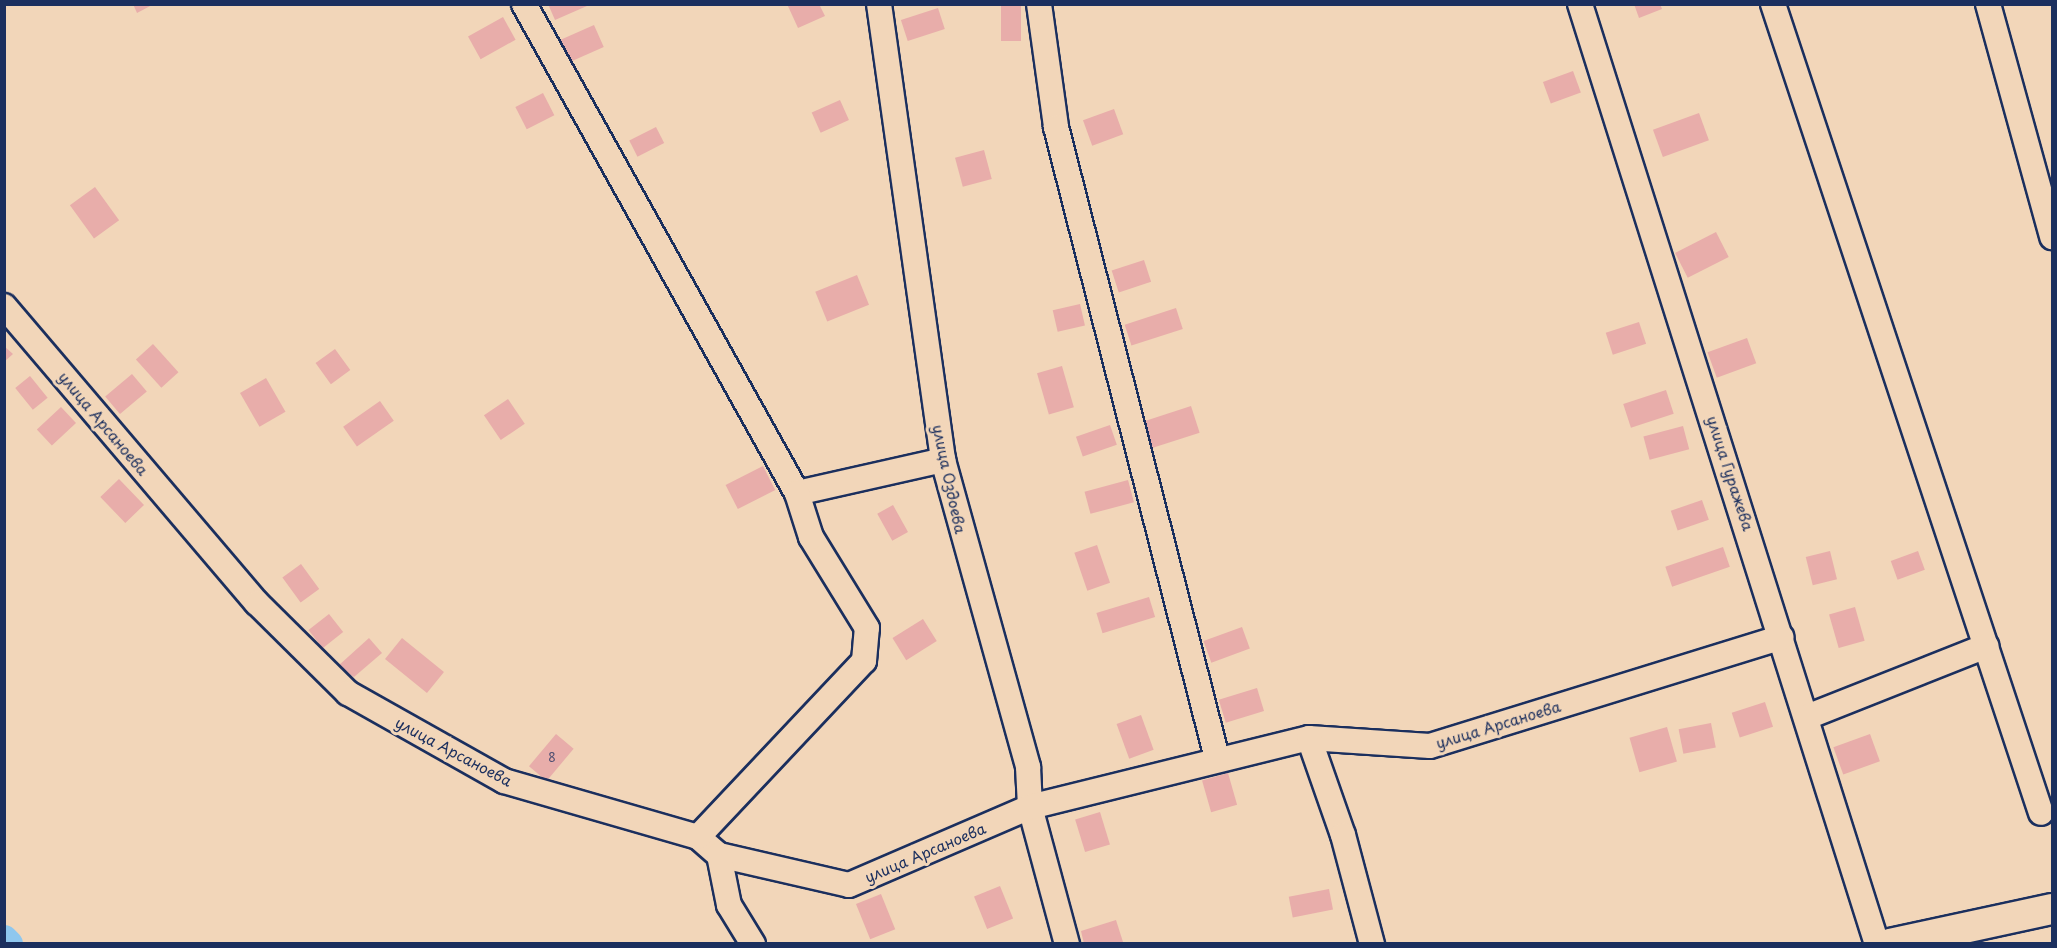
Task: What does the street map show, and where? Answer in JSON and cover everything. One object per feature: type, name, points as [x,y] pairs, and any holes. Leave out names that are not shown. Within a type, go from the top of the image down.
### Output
[{"type":"main road","points":[[1890,944],[2052,909]]},
{"type":"street","points":[[524,4],[797,493],[811,537],[867,628],[864,661],[698,837]]},
{"type":"street","name":"улица Оздоева","points":[[879,4],[943,460],[1028,767],[1030,807],[1067,944]]},
{"type":"street","points":[[1039,4],[1056,127],[1217,758]]},
{"type":"street","name":"улица Гуражева","points":[[1581,4],[1877,944]]},
{"type":"street","points":[[1773,4],[2041,813]]},
{"type":"street","points":[[1988,4],[2052,237]]},
{"type":"street","name":"улица Арсаноева","points":[[4,306],[257,603],[348,693],[504,781],[698,837],[719,855],[849,885],[1030,807],[1217,758],[1309,738],[1430,746],[1782,637]]},
{"type":"street","points":[[797,493],[943,460]]},
{"type":"street","points":[[1806,717],[1986,646]]},
{"type":"street","points":[[1309,738],[1343,835],[1372,944]]},
{"type":"street","points":[[719,855],[729,905],[753,944]]},
{"type":"building","points":[[133,4],[154,4],[137,13]]},
{"type":"building","points":[[548,4],[587,4],[587,6],[555,20]]},
{"type":"building","points":[[787,4],[819,4],[825,16],[798,28]]},
{"type":"building","points":[[1001,4],[1021,4],[1021,41],[1001,41]]},
{"type":"building","points":[[1634,4],[1660,4],[1662,9],[1639,18]]},
{"type":"building","points":[[938,8],[945,29],[908,41],[901,20]]},
{"type":"building","points":[[503,17],[516,40],[481,59],[468,36]]},
{"type":"building","points":[[594,25],[604,47],[568,63],[558,41]]},
{"type":"building","points":[[1573,71],[1581,93],[1551,104],[1543,82]]},
{"type":"building","points":[[543,93],[554,115],[527,129],[515,107]]},
{"type":"building","points":[[840,100],[849,120],[821,133],[812,113]]},
{"type":"building","points":[[1114,109],[1123,134],[1092,146],[1083,120]]},
{"type":"building","points":[[1699,113],[1709,140],[1663,157],[1653,130]]},
{"type":"building","points":[[656,127],[664,143],[637,157],[629,141]]},
{"type":"building","points":[[984,150],[992,179],[963,187],[955,158]]},
{"type":"building","points":[[95,187],[119,220],[94,238],[70,205]]},
{"type":"building","points":[[1716,232],[1729,257],[1688,278],[1675,253]]},
{"type":"building","points":[[1144,260],[1151,282],[1119,292],[1112,271]]},
{"type":"building","points":[[857,275],[869,305],[827,322],[815,292]]},
{"type":"building","points":[[1080,304],[1085,325],[1058,332],[1053,310]]},
{"type":"building","points":[[1176,308],[1183,329],[1131,346],[1125,325]]},
{"type":"building","points":[[1639,322],[1646,344],[1613,355],[1606,333]]},
{"type":"building","points":[[1747,338],[1756,363],[1717,378],[1708,352]]},
{"type":"building","points":[[153,344],[178,372],[161,388],[136,359]]},
{"type":"building","points":[[4,346],[13,354],[4,362]]},
{"type":"building","points":[[335,349],[350,370],[331,384],[316,363]]},
{"type":"building","points":[[1062,366],[1074,407],[1049,415],[1037,373]]},
{"type":"building","points":[[132,374],[147,392],[120,414],[105,396]]},
{"type":"building","points":[[30,376],[48,398],[33,410],[15,388]]},
{"type":"building","points":[[266,378],[286,412],[260,427],[240,393]]},
{"type":"building","points":[[1666,390],[1674,414],[1631,428],[1623,404]]},
{"type":"building","points":[[508,399],[525,424],[501,440],[484,415]]},
{"type":"building","points":[[380,401],[394,421],[357,446],[343,427]]},
{"type":"building","points":[[1191,406],[1200,433],[1152,448],[1143,421]]},
{"type":"building","points":[[61,407],[76,423],[52,446],[37,430]]},
{"type":"building","points":[[1110,425],[1117,445],[1083,457],[1076,437]]},
{"type":"building","points":[[1683,426],[1689,449],[1650,460],[1643,437]]},
{"type":"building","points":[[763,466],[775,490],[738,509],[726,485]]},
{"type":"building","points":[[119,479],[144,505],[125,523],[100,497]]},
{"type":"building","points":[[1128,480],[1134,502],[1090,514],[1085,492]]},
{"type":"building","points":[[1702,500],[1709,520],[1678,531],[1671,511]]},
{"type":"building","points":[[893,505],[908,532],[892,541],[877,514]]},
{"type":"building","points":[[1097,545],[1110,583],[1087,591],[1074,553]]},
{"type":"building","points":[[1723,547],[1730,567],[1672,587],[1665,567]]},
{"type":"building","points":[[1830,551],[1837,579],[1813,585],[1806,557]]},
{"type":"building","points":[[1918,551],[1925,570],[1898,580],[1891,561]]},
{"type":"building","points":[[301,564],[319,589],[301,603],[282,578]]},
{"type":"building","points":[[1149,597],[1155,617],[1103,633],[1096,613]]},
{"type":"building","points":[[1855,607],[1865,641],[1839,648],[1829,614]]},
{"type":"building","points":[[329,614],[343,632],[323,648],[309,630]]},
{"type":"building","points":[[923,619],[937,641],[906,660],[892,638]]},
{"type":"building","points":[[1242,627],[1250,649],[1211,663],[1203,641]]},
{"type":"building","points":[[369,638],[382,653],[354,677],[338,666]]},
{"type":"building","points":[[402,638],[444,672],[427,693],[385,659]]},
{"type":"building","points":[[1257,688],[1264,711],[1226,723],[1219,700]]},
{"type":"building","points":[[1765,702],[1773,727],[1740,738],[1732,713]]},
{"type":"building","points":[[1141,715],[1154,750],[1129,759],[1117,724]]},
{"type":"building","points":[[1711,723],[1716,748],[1683,754],[1679,729]]},
{"type":"building","points":[[1667,727],[1677,762],[1639,772],[1630,738]]},
{"type":"building","points":[[556,734],[574,749],[547,781],[529,766]]},
{"type":"building","points":[[1870,734],[1880,761],[1843,775],[1833,747]]},
{"type":"building","points":[[1228,773],[1237,805],[1211,812],[1202,780]]},
{"type":"building","points":[[1100,812],[1110,845],[1085,852],[1075,820]]},
{"type":"building","points":[[1000,886],[1013,918],[987,929],[974,896]]},
{"type":"building","points":[[1329,889],[1333,910],[1293,917],[1289,897]]},
{"type":"building","points":[[881,894],[895,929],[870,939],[856,904]]},
{"type":"building","points":[[1116,920],[1123,942],[1084,944],[1081,931]]},
{"type":"waterway","points":[[4,939],[9,944]]}]
